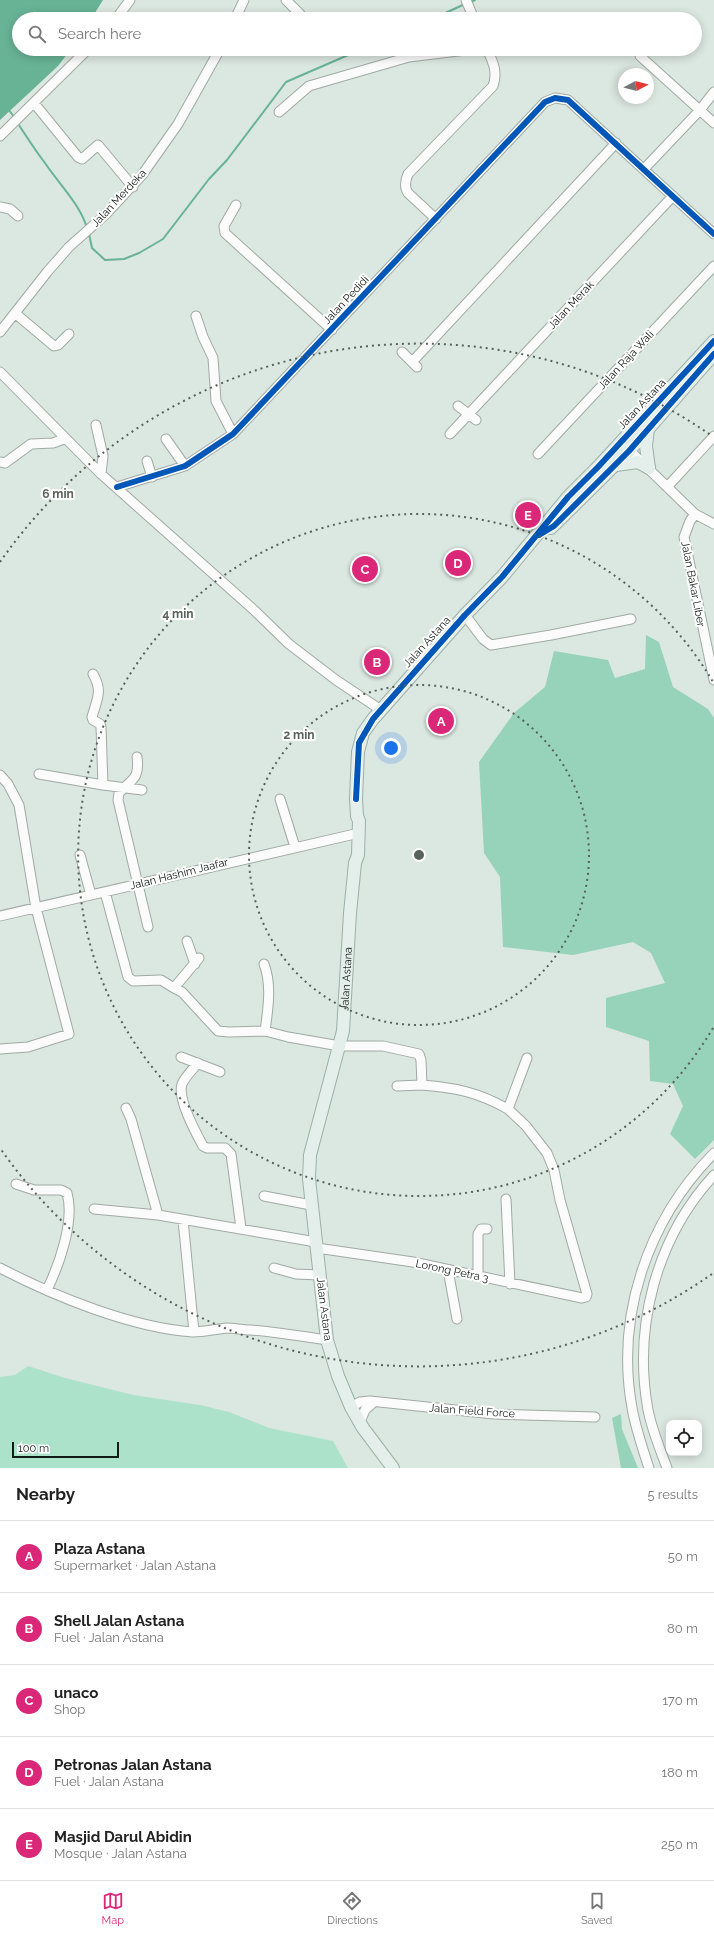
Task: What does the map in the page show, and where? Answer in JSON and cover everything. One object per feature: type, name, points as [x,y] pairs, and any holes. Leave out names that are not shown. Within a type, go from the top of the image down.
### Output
[{"type":"main road","name":"Jalan Astana","points":[[538,535],[546,532],[554,526],[616,465],[625,446],[714,341]]},
{"type":"main road","name":"Jalan Astana","points":[[393,1468],[351,1407],[340,1382],[327,1340],[309,1179],[310,1155],[340,1046],[345,1015],[350,913],[355,863],[354,854],[359,821],[357,816],[359,743],[363,733],[381,710],[465,615],[502,578],[568,497],[625,446],[648,428],[714,354]]},
{"type":"main road","points":[[648,428],[646,446],[649,468]]},
{"type":"main road","points":[[616,465],[638,462],[649,468]]},
{"type":"street","points":[[121,12],[130,0]]},
{"type":"street","points":[[238,12],[244,0]]},
{"type":"street","points":[[286,0],[298,12]]},
{"type":"street","points":[[0,136],[81,56]]},
{"type":"street","name":"Jalan Merdeka","points":[[0,332],[16,314],[48,271],[69,248],[133,187],[178,124],[216,56]]},
{"type":"street","points":[[279,112],[309,86],[409,57],[417,56]]},
{"type":"street","points":[[436,219],[408,193],[405,189],[405,180],[408,174],[493,86],[496,78],[495,67],[490,56]]},
{"type":"street","points":[[640,56],[714,123]]},
{"type":"street","points":[[644,170],[700,110],[714,92]]},
{"type":"street","name":"Jalan Pedidi","points":[[117,487],[185,466],[233,434],[545,102],[555,98],[568,100],[616,143]]},
{"type":"street","points":[[32,105],[78,157],[82,159],[87,157],[98,145],[133,187]]},
{"type":"street","points":[[402,352],[414,364],[616,143],[714,234]]},
{"type":"street","name":"Jalan Merak","points":[[450,434],[472,418],[673,196]]},
{"type":"street","points":[[236,205],[224,226],[225,233],[332,330]]},
{"type":"street","points":[[0,207],[10,208],[18,216]]},
{"type":"street","name":"Jalan Raja Wali","points":[[538,454],[714,266]]},
{"type":"street","points":[[16,314],[54,346],[58,345],[69,334]]},
{"type":"street","points":[[196,316],[201,332],[213,358],[216,401],[233,434]]},
{"type":"street","points":[[0,372],[64,439],[101,474],[255,611],[289,644],[336,680],[381,710]]},
{"type":"street","points":[[458,406],[472,418]]},
{"type":"street","points":[[96,425],[103,456],[101,474]]},
{"type":"street","points":[[668,486],[714,436]]},
{"type":"street","points":[[0,462],[5,463],[31,444],[52,443],[64,439]]},
{"type":"street","points":[[166,439],[185,466]]},
{"type":"street","points":[[625,446],[668,486],[695,514],[713,522]]},
{"type":"street","points":[[147,461],[152,477]]},
{"type":"street","name":"Jalan Bakar Liber","points":[[695,514],[690,521],[684,537],[714,680]]},
{"type":"street","points":[[465,615],[483,639],[491,645],[631,619]]},
{"type":"street","points":[[93,674],[98,684],[99,692],[92,717],[93,720],[100,724],[101,727],[103,785]]},
{"type":"street","points":[[137,757],[139,768],[135,779],[119,793],[118,800],[148,927]]},
{"type":"street","points":[[39,774],[142,790]]},
{"type":"street","points":[[0,775],[4,784],[18,805],[20,812],[23,827],[23,838],[36,908],[69,1034],[45,1043],[28,1047],[0,1049]]},
{"type":"street","points":[[280,799],[295,847]]},
{"type":"street","name":"Jalan Hashim Jaafar","points":[[0,916],[356,833]]},
{"type":"street","points":[[80,855],[91,895]]},
{"type":"street","points":[[105,892],[128,976],[133,981],[161,980],[182,992],[218,1031],[265,1031],[288,1037],[340,1046],[383,1046],[419,1054],[422,1060],[422,1084]]},
{"type":"street","points":[[174,988],[197,961],[187,941]]},
{"type":"street","points":[[264,964],[268,974],[269,984],[265,1031]]},
{"type":"street","points":[[181,1057],[220,1072]]},
{"type":"street","points":[[397,1086],[422,1084],[461,1089],[489,1098],[508,1109],[527,1058]]},
{"type":"street","points":[[198,1063],[182,1084],[182,1095],[190,1122],[203,1146],[207,1148],[225,1148],[231,1154],[241,1228]]},
{"type":"street","points":[[126,1108],[131,1119],[158,1215]]},
{"type":"street","name":"Lorong Petra 3","points":[[94,1209],[158,1215],[241,1228],[316,1245],[413,1262],[510,1284],[582,1298],[586,1297],[587,1294],[560,1200],[554,1170],[547,1153],[526,1126],[508,1109]]},
{"type":"street","points":[[649,1468],[632,1412],[628,1371],[629,1330],[636,1289],[649,1250],[669,1210],[686,1185],[714,1153]]},
{"type":"street","points":[[667,1468],[654,1434],[645,1388],[644,1341],[646,1318],[657,1272],[669,1243],[685,1212],[714,1175]]},
{"type":"street","points":[[16,1184],[34,1190],[61,1190],[67,1193],[70,1202],[65,1243],[56,1271],[47,1290]]},
{"type":"street","points":[[264,1196],[311,1205]]},
{"type":"street","points":[[506,1199],[510,1284]]},
{"type":"street","points":[[183,1220],[194,1332]]},
{"type":"street","points":[[478,1276],[478,1234],[481,1229],[487,1228]]},
{"type":"street","points":[[0,1268],[47,1290],[115,1316],[194,1332],[228,1328],[275,1332],[327,1340]]},
{"type":"street","points":[[274,1268],[296,1274],[320,1275]]},
{"type":"street","points":[[448,1270],[456,1319]]},
{"type":"street","name":"Jalan Field Force","points":[[351,1407],[360,1402],[374,1402],[494,1414],[595,1417]]},
{"type":"street","points":[[360,1422],[365,1410],[374,1402]]},
{"type":"shaded area","points":[[0,0],[103,0],[95,12],[12,12],[12,56],[66,56],[58,66],[0,120]]},
{"type":"shaded area","points":[[646,635],[659,642],[673,687],[708,709],[714,718],[714,1140],[695,1159],[670,1134],[683,1106],[673,1084],[650,1081],[649,1041],[606,1027],[606,998],[665,983],[651,953],[633,942],[573,955],[503,947],[500,877],[484,853],[479,762],[514,713],[545,687],[554,651],[608,660],[615,678],[645,669]]},
{"type":"shaded area","points":[[28,1366],[65,1378],[133,1395],[200,1405],[229,1412],[269,1428],[333,1441],[348,1468],[0,1468],[0,1377],[15,1375]]},
{"type":"shaded area","points":[[621,1414],[622,1429],[638,1468],[621,1468],[612,1418]]},
{"type":"waterway","points":[[469,3],[475,0]]},
{"type":"waterway","points":[[447,12],[465,4]]},
{"type":"waterway","points":[[89,234],[92,248],[105,260],[124,259],[139,253],[163,239],[209,179],[227,160],[286,82],[346,56]]},
{"type":"waterway","points":[[8,109],[15,118]]},
{"type":"waterway","points":[[17,122],[74,202],[84,219],[87,228]]},
{"type":"cycle path","points":[[117,487],[185,466],[233,434],[545,102],[555,98],[568,100],[714,234]]},
{"type":"cycle path","points":[[356,799],[359,743],[373,719],[465,615],[502,577],[568,497],[598,467],[714,341]]},
{"type":"cycle path","points":[[539,535],[554,526],[629,451],[714,354]]},
{"type":"place","name":"Masjid Darul Abidin","points":[[528,515]]},
{"type":"place","name":"Petronas Jalan Astana","points":[[458,563]]},
{"type":"place","name":"unaco","points":[[365,569]]},
{"type":"place","name":"Shell Jalan Astana","points":[[377,662]]},
{"type":"place","name":"Plaza Astana","points":[[441,721]]}]
